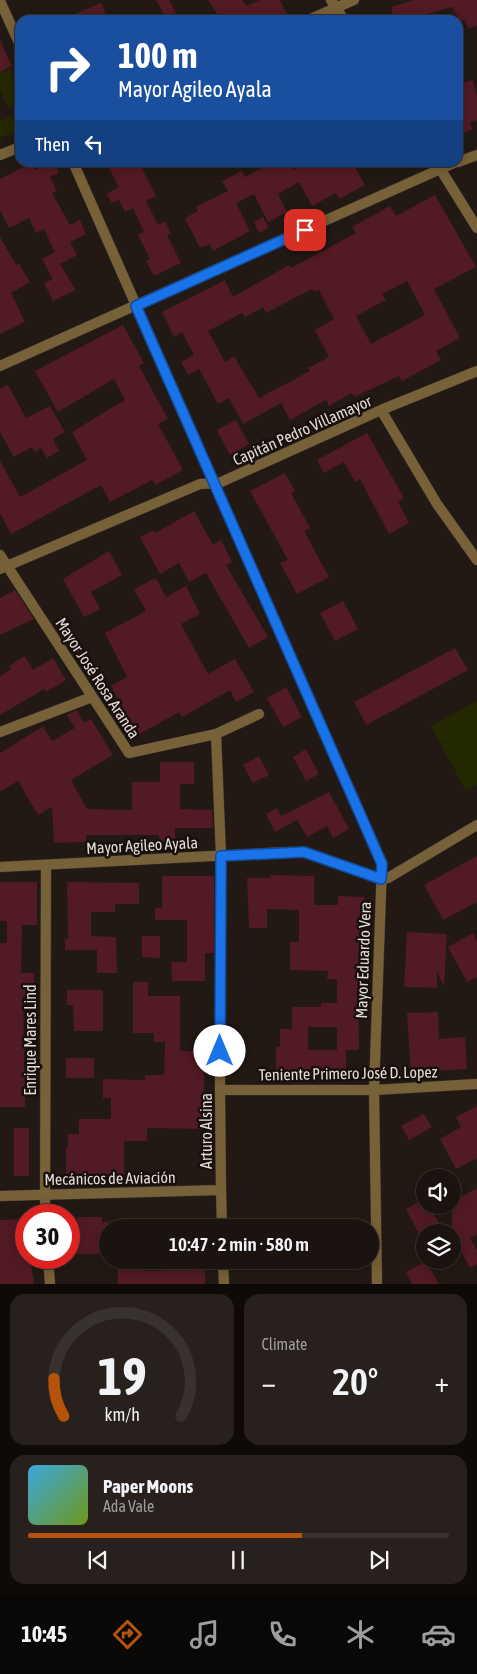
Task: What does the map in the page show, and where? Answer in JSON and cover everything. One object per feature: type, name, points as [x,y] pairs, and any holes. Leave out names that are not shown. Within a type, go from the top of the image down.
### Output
[{"type":"street","points":[[316,15],[334,4],[354,0]]},
{"type":"street","points":[[0,1],[15,34]]},
{"type":"street","points":[[334,4],[341,15]]},
{"type":"street","points":[[0,155],[15,149]]},
{"type":"street","points":[[463,160],[477,155]]},
{"type":"street","name":"Mayor Eduardo Vera","points":[[75,167],[382,864],[374,1090],[377,1284]]},
{"type":"street","points":[[0,366],[136,306],[436,167]]},
{"type":"street","points":[[439,167],[477,228]]},
{"type":"street","name":"Capitán Pedro Villamayor","points":[[3,568],[200,484],[214,485],[382,410],[477,371]]},
{"type":"street","points":[[382,410],[437,504],[477,560]]},
{"type":"street","name":"Mayor José Rosa Aranda","points":[[0,555],[3,568],[129,753],[216,734],[259,714]]},
{"type":"street","points":[[0,732],[92,697]]},
{"type":"street","name":"Arturo Alsina","points":[[216,734],[221,856],[222,1219]]},
{"type":"street","points":[[381,879],[388,878],[477,825]]},
{"type":"street","name":"Mayor Agileo Ayala","points":[[0,867],[304,852],[381,879]]},
{"type":"street","name":"Enrique Mares Lind","points":[[44,1204],[46,864]]},
{"type":"street","name":"Teniente Primero José D. Lopez","points":[[220,1090],[374,1090],[477,1084]]},
{"type":"street","name":"Mecánicos de Aviación","points":[[0,1196],[221,1190]]},
{"type":"street","points":[[49,1269],[50,1284]]},
{"type":"street","points":[[223,1269],[224,1284]]},
{"type":"green space","points":[[10,69],[15,80],[15,105],[8,108],[0,90],[0,74]]},
{"type":"green space","points":[[15,114],[15,131],[0,138],[0,121]]},
{"type":"green space","points":[[477,701],[477,785],[466,791],[431,726]]},
{"type":"building","points":[[156,0],[169,0],[177,15],[164,15]]},
{"type":"building","points":[[208,0],[242,0],[246,6],[260,0],[280,0],[287,14],[285,15],[218,15]]},
{"type":"building","points":[[414,0],[477,0],[477,25],[469,29],[463,21],[463,15],[457,15],[452,7],[424,15],[393,15],[391,7]]},
{"type":"building","points":[[101,3],[106,15],[73,15]]},
{"type":"building","points":[[0,40],[12,66],[0,72]]},
{"type":"building","points":[[473,80],[477,96],[477,120],[470,122],[472,130],[463,132],[463,83]]},
{"type":"building","points":[[24,167],[34,167],[35,170],[41,167],[56,167],[59,173],[50,177],[57,191],[52,193],[70,225],[80,220],[86,234],[70,242],[77,255],[60,264],[76,290],[53,301],[44,283],[53,279],[42,259],[55,252],[44,229],[36,233],[29,218],[9,228],[0,210],[0,179]]},
{"type":"building","points":[[109,167],[142,167],[156,196],[146,201],[158,225],[165,221],[171,233],[167,235],[181,263],[154,276],[146,261],[150,259],[138,235],[144,232],[133,208],[125,212],[119,200],[112,203],[107,194],[119,187]]},
{"type":"building","points":[[264,167],[292,167],[294,170],[299,167],[355,167],[365,185],[339,199],[336,193],[312,206],[299,182],[278,194],[287,212],[268,222],[254,194],[236,203],[250,231],[213,251],[210,244],[200,248],[185,218],[198,211],[196,207],[228,191],[222,181],[242,171],[245,177]]},
{"type":"building","points":[[435,195],[476,267],[434,289],[460,338],[436,351],[441,360],[402,381],[399,376],[354,397],[352,393],[329,406],[326,400],[290,420],[281,403],[243,424],[229,398],[218,404],[199,369],[188,375],[181,362],[194,355],[182,332],[174,337],[162,312],[225,280],[233,297],[289,265],[291,268],[356,233],[352,227],[390,206],[396,216]],"holes":[[[407,281],[425,315],[371,344],[356,316],[386,300],[382,294]],[[312,289],[314,292],[319,290],[334,319],[315,330],[329,357],[308,368],[310,371],[259,398],[234,356],[225,362],[208,331],[242,313],[245,317],[263,307],[266,313]]]},
{"type":"building","points":[[263,217],[269,228],[259,233],[254,222]]},
{"type":"building","points":[[0,237],[16,265],[19,264],[30,282],[11,293],[25,322],[0,334]]},
{"type":"building","points":[[123,325],[144,363],[139,366],[168,419],[158,424],[183,470],[155,485],[152,480],[110,502],[101,485],[11,534],[0,513],[0,461],[20,497],[87,460],[72,432],[125,400],[114,379],[58,412],[35,371]]},
{"type":"building","points":[[8,385],[26,418],[50,406],[65,432],[53,439],[59,451],[47,458],[41,448],[35,452],[32,447],[14,457],[0,432],[0,389]]},
{"type":"building","points":[[236,420],[249,444],[230,455],[217,430]]},
{"type":"building","points":[[367,433],[404,498],[398,502],[409,523],[389,534],[360,479],[355,482],[344,462],[324,473],[317,460]]},
{"type":"building","points":[[285,473],[295,491],[291,493],[310,528],[304,531],[329,577],[297,594],[280,563],[288,560],[250,491]]},
{"type":"building","points":[[194,511],[213,545],[221,540],[232,562],[226,565],[268,637],[249,648],[206,573],[189,582],[179,563],[160,574],[140,537],[154,530],[155,533]]},
{"type":"building","points":[[109,551],[122,575],[91,592],[100,609],[84,617],[63,579]]},
{"type":"building","points":[[156,578],[166,597],[186,586],[200,614],[181,624],[208,674],[235,659],[254,692],[236,702],[230,690],[182,717],[179,712],[138,735],[111,686],[127,677],[105,633],[146,611],[134,589]]},
{"type":"building","points":[[15,590],[34,619],[0,635],[0,598]]},
{"type":"building","points":[[343,601],[358,629],[335,641],[320,613]]},
{"type":"building","points":[[455,648],[468,670],[366,725],[354,702]]},
{"type":"building","points":[[25,656],[33,670],[53,658],[66,680],[46,692],[44,689],[0,715],[0,676],[11,669],[9,666]]},
{"type":"building","points":[[286,687],[302,717],[283,727],[267,698]]},
{"type":"building","points":[[77,710],[84,723],[91,719],[113,755],[71,780],[87,809],[132,810],[132,782],[160,782],[160,762],[194,762],[194,784],[180,784],[180,809],[212,810],[213,828],[175,828],[175,844],[159,844],[159,835],[86,835],[86,842],[54,843],[52,807],[38,815],[18,781],[0,792],[0,753],[43,726],[52,741],[75,728],[67,715]]},
{"type":"building","points":[[306,749],[319,774],[306,781],[293,757]]},
{"type":"building","points":[[259,756],[269,775],[253,783],[243,765]]},
{"type":"building","points":[[329,792],[349,829],[333,838],[327,826],[307,837],[297,820],[275,832],[266,814],[277,808],[281,816]]},
{"type":"building","points":[[477,856],[477,902],[443,920],[424,885]]},
{"type":"building","points":[[270,875],[314,876],[314,905],[338,905],[338,896],[364,897],[360,961],[363,961],[363,979],[358,979],[359,1050],[346,1050],[346,1071],[325,1071],[325,1075],[276,1075],[276,1047],[280,1047],[280,1029],[292,1029],[292,1007],[321,1007],[321,1003],[337,1003],[337,979],[327,979],[328,971],[290,970],[290,942],[299,942],[299,910],[267,909],[267,928],[249,928],[247,878],[270,878]],"holes":[[[308,1027],[337,1027],[337,1050],[308,1050]]]},
{"type":"building","points":[[162,876],[214,876],[214,953],[205,953],[205,981],[172,981],[171,962],[187,962],[187,920],[155,920],[155,908],[162,908]]},
{"type":"building","points":[[0,882],[37,882],[37,925],[22,925],[21,973],[34,973],[34,996],[23,996],[25,1107],[0,1107],[0,943],[7,943],[7,921],[0,921]]},
{"type":"building","points":[[67,882],[139,883],[139,904],[115,904],[115,912],[91,912],[91,936],[116,937],[117,973],[97,973],[97,950],[65,950],[65,939],[68,939]]},
{"type":"building","points":[[407,932],[447,934],[444,986],[437,972],[437,988],[404,987]]},
{"type":"building","points":[[473,933],[477,941],[477,977],[467,982],[448,947]]},
{"type":"building","points":[[142,936],[160,936],[160,958],[142,957]]},
{"type":"building","points":[[133,982],[148,982],[148,996],[180,996],[180,1051],[204,1051],[204,1129],[147,1128],[147,1141],[124,1141],[124,1178],[66,1177],[68,1134],[79,1134],[79,1119],[111,1119],[111,1098],[103,1098],[103,1079],[145,1080],[145,1075],[164,1075],[165,1042],[154,1042],[154,1033],[133,1033]]},
{"type":"building","points":[[67,990],[103,990],[103,1031],[74,1031],[73,1005],[67,1005]]},
{"type":"building","points":[[438,1012],[439,1039],[465,1037],[467,1069],[411,1072],[407,1013]]},
{"type":"building","points":[[66,1058],[94,1058],[94,1078],[66,1078]]},
{"type":"building","points":[[477,1106],[477,1158],[456,1169],[440,1139],[461,1127],[456,1117]]},
{"type":"building","points":[[424,1114],[432,1127],[409,1140],[401,1126]]},
{"type":"building","points":[[14,1128],[29,1128],[29,1176],[14,1176]]},
{"type":"building","points":[[477,1188],[477,1234],[470,1238],[477,1250],[477,1264],[470,1268],[461,1251],[461,1224],[452,1224],[452,1214],[461,1214],[461,1194],[462,1196]]},
{"type":"building","points":[[416,1204],[416,1214],[434,1214],[439,1223],[416,1224],[416,1228],[406,1209]]},
{"type":"building","points":[[80,1217],[102,1217],[102,1219],[99,1219],[99,1254],[80,1254]]},
{"type":"building","points":[[15,1219],[15,1269],[32,1269],[34,1284],[0,1284],[0,1220]]},
{"type":"building","points":[[416,1266],[416,1269],[431,1269],[439,1284],[412,1284],[406,1272]]},
{"type":"building","points":[[118,1269],[143,1269],[143,1271],[205,1270],[205,1284],[118,1284]]},
{"type":"route","points":[[220,1051],[221,856],[304,852],[381,879],[382,864],[136,306],[305,230]]}]
